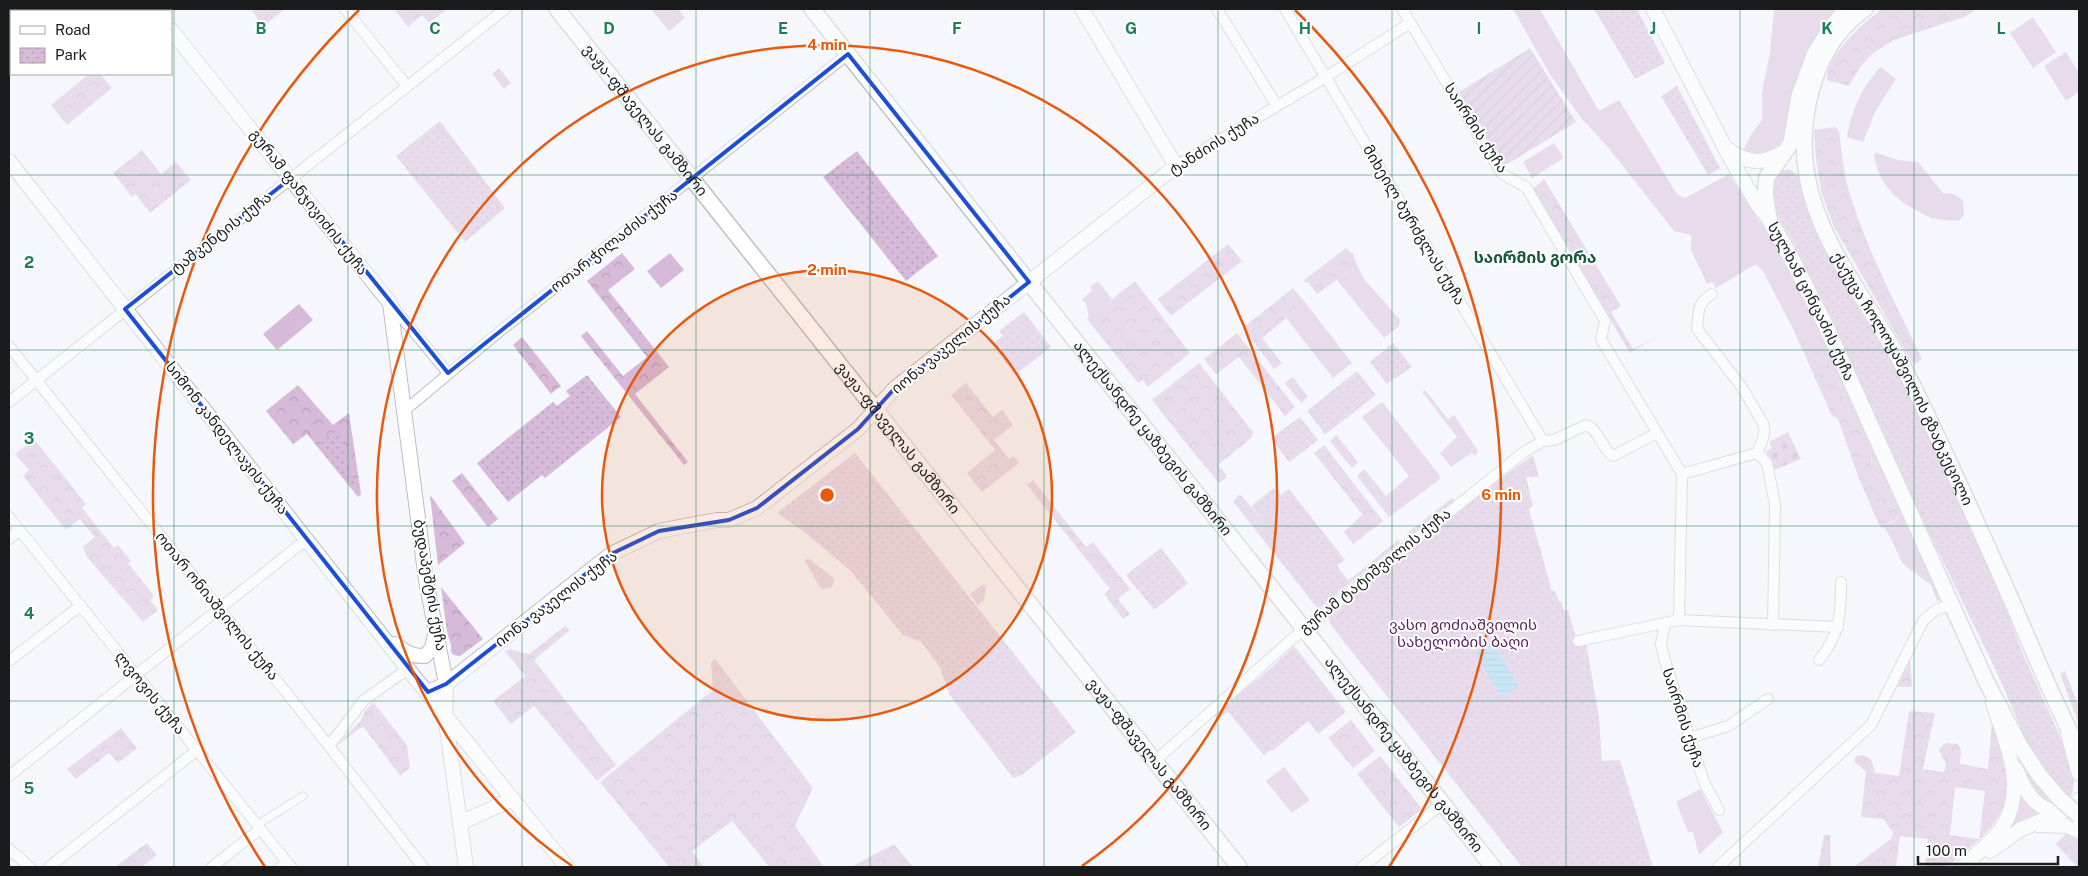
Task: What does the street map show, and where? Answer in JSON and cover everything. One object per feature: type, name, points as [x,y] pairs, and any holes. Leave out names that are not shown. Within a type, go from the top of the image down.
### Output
[{"type":"main road","name":"ვაჟა-ფშაველას გამზირი","points":[[557,9],[1239,867]]},
{"type":"main road","name":"ალექსანდრე ყაზბეგის გამზირი","points":[[812,9],[1493,867]]},
{"type":"main road","points":[[1082,9],[1176,166]]},
{"type":"main road","name":"სულხან ცინცაძის ქუჩა","points":[[1652,9],[1746,187],[1769,220],[1790,256],[1825,324],[1987,683],[2019,744],[2039,775],[2060,799],[2079,816]]},
{"type":"main road","points":[[1769,220],[1765,193],[1767,177],[1786,152],[1792,137],[1799,96],[1814,55],[1829,30],[1847,9]]},
{"type":"main road","name":"ქაქუცა ჩოლოყაშვილის გზატკეცილი","points":[[1865,9],[1847,25],[1829,49],[1809,99],[1804,132],[1809,189],[1818,218],[1828,239],[1883,328],[1917,393],[2067,727],[2079,749]]},
{"type":"main road","name":"გურამ ფანჯიკიძის ქუჩა","points":[[172,31],[390,303]]},
{"type":"main road","points":[[1726,148],[1740,158],[1750,162],[1768,160],[1786,152]]},
{"type":"main road","name":"სიმონ კანდელაკის ქუჩა","points":[[9,161],[408,669],[567,867]]},
{"type":"main road","name":"ტანძიის ქუჩა","points":[[1029,282],[1176,166]]},
{"type":"main road","name":"იონა ვაკელის ქუჩა","points":[[428,692],[446,684],[612,554],[659,531],[717,520],[729,520],[757,508],[858,428],[895,388],[1029,282]]},
{"type":"main road","name":"ბუდაპეშტის ქუჩა","points":[[390,303],[426,580],[446,684],[445,714],[466,867]]},
{"type":"main road","points":[[380,632],[403,650],[416,656],[421,656],[428,654],[432,648],[435,631]]},
{"type":"main road","points":[[1987,683],[2013,764],[2033,802],[2044,809],[2059,813]]},
{"type":"main road","points":[[2067,727],[2079,774]]},
{"type":"main road","points":[[1962,867],[1997,834],[2008,818],[2014,796],[2013,764]]},
{"type":"main road","points":[[460,823],[513,799]]},
{"type":"main road","points":[[1967,867],[1980,860],[2012,834],[2028,825],[2073,808],[2079,800]]},
{"type":"main road","points":[[2028,825],[2054,824],[2079,830]]},
{"type":"street","points":[[345,9],[407,86]]},
{"type":"street","name":"ტაშკენტის ქუჩა","points":[[9,402],[505,9]]},
{"type":"street","points":[[1217,9],[1277,106]]},
{"type":"street","name":"მიხეილ ბურძგლას ქუჩა","points":[[1285,9],[1543,441]]},
{"type":"street","name":"საირმის ქუჩა","points":[[1402,9],[1502,174],[1526,187],[1605,321],[1601,339],[1682,474]]},
{"type":"street","name":"ტანძიის ქუჩა","points":[[1176,166],[1326,77],[1410,23]]},
{"type":"street","name":"ოთარ ჭილაძის ქუჩა","points":[[404,411],[448,373],[848,54]]},
{"type":"street","points":[[1712,294],[1702,300],[1699,305],[1697,328],[1741,386],[1763,423],[1765,429],[1764,436],[1758,453]]},
{"type":"street","name":"გურამ ფანჯიკიძის ქუჩა","points":[[390,303],[448,373]]},
{"type":"street","name":"ოთარ ონიაშვილის ქუჩა","points":[[9,346],[329,746],[422,867]]},
{"type":"street","name":"გურამ ტატიშვილის ქუჩა","points":[[1155,761],[1305,628],[1517,458],[1543,441],[1554,440],[1586,425],[1594,429],[1607,452],[1612,456],[1657,433]]},
{"type":"street","points":[[1678,620],[1682,474],[1758,453],[1764,457],[1767,463],[1774,505],[1773,625]]},
{"type":"street","name":"ლვოვის ქუჩა","points":[[9,518],[259,827],[285,865]]},
{"type":"street","points":[[9,539],[19,530]]},
{"type":"street","points":[[9,776],[307,539]]},
{"type":"street","points":[[1819,660],[1831,643],[1838,628],[1841,608],[1841,582]]},
{"type":"street","points":[[1718,867],[1871,725],[1923,621],[1936,610],[1951,604]]},
{"type":"street","points":[[9,661],[80,606]]},
{"type":"street","points":[[1578,641],[1678,620],[1838,628]]},
{"type":"street","name":"საირმის ქუჩა","points":[[1665,623],[1661,644],[1665,661],[1685,728],[1705,784],[1719,810]]},
{"type":"street","points":[[329,746],[364,700],[408,669]]},
{"type":"street","points":[[1690,738],[1736,722],[1768,699]]},
{"type":"street","points":[[49,867],[196,751]]},
{"type":"street","points":[[212,867],[259,827],[302,796]]},
{"type":"street","points":[[1362,867],[1442,804]]},
{"type":"street","points":[[9,849],[30,867]]},
{"type":"highlighted area","points":[[848,54],[1029,282],[895,388],[858,429],[757,508],[729,520],[659,531],[611,554],[446,684],[428,692],[125,309],[291,178],[448,373]]},
{"type":"green space","points":[[60,9],[61,10],[10,10]]},
{"type":"green space","points":[[251,9],[285,9],[263,26]]},
{"type":"green space","points":[[394,9],[447,9],[429,23],[422,15],[408,27]]},
{"type":"green space","points":[[651,9],[678,9],[685,18],[669,31]]},
{"type":"green space","points":[[1513,9],[1540,9],[1599,111],[1619,100],[1677,194],[1685,198],[1729,174],[1789,267],[1896,500],[1873,471],[1872,459],[1861,431],[1852,410],[1846,403],[1841,386],[1829,365],[1806,350],[1805,331],[1794,331],[1764,273],[1756,264],[1716,288],[1712,282],[1707,284],[1691,250],[1691,235],[1674,231],[1607,146],[1581,118],[1549,73]]},
{"type":"green space","points":[[1594,9],[1637,9],[1665,63],[1635,79]]},
{"type":"green space","points":[[1774,9],[1840,9],[1828,22],[1807,52],[1800,69],[1787,129],[1781,141],[1772,150],[1760,153],[1743,150],[1762,120],[1762,91],[1770,53]]},
{"type":"green space","points":[[1882,9],[1977,9],[1964,17],[1894,40],[1873,53],[1860,67],[1849,86],[1827,80],[1828,70],[1839,50],[1856,31]]},
{"type":"green space","points":[[10,10],[10,54],[9,52]]},
{"type":"green space","points":[[2033,17],[2056,52],[2033,68],[2010,33]]},
{"type":"green space","points":[[1530,48],[1576,122],[1504,166],[1459,92]]},
{"type":"green space","points":[[2066,52],[2079,73],[2079,92],[2066,101],[2044,66]]},
{"type":"green space","points":[[1881,67],[1896,79],[1875,112],[1863,142],[1847,137],[1858,99]]},
{"type":"green space","points":[[499,68],[511,83],[504,89],[492,74]]},
{"type":"green space","points":[[88,75],[101,75],[112,88],[67,125],[51,105]]},
{"type":"green space","points":[[1677,86],[1720,168],[1708,175],[1661,96]]},
{"type":"green space","points":[[440,121],[505,208],[465,242],[396,156]]},
{"type":"green space","points":[[1835,127],[1839,131],[1847,184],[1862,229],[1922,359],[1914,365],[1834,227],[1821,191],[1814,130]]},
{"type":"green space","points":[[1554,143],[1564,158],[1532,178],[1523,162]]},
{"type":"green space","points":[[142,150],[161,174],[176,162],[191,180],[150,213],[136,194],[132,197],[113,173]]},
{"type":"green space","points":[[857,151],[938,256],[906,281],[823,177]]},
{"type":"green space","points":[[1874,152],[1898,160],[1918,162],[1943,193],[1954,194],[1963,200],[1964,215],[1959,221],[1935,219],[1898,199],[1881,178]]},
{"type":"green space","points":[[1788,169],[1801,181],[1807,199],[1807,211],[1901,374],[1991,570],[2023,654],[2067,752],[2075,777],[2072,794],[2068,800],[2057,806],[2045,805],[2026,781],[2013,748],[2030,749],[1998,675],[1921,516],[1797,249],[1778,216],[1776,216],[1772,200],[1772,183],[1776,173]]},
{"type":"green space","points":[[1544,179],[1621,306],[1611,312],[1633,349],[1658,336],[1630,353],[1533,189]]},
{"type":"green space","points":[[1228,244],[1242,261],[1171,316],[1158,299]]},
{"type":"green space","points":[[1346,248],[1353,254],[1357,265],[1317,294],[1308,282],[1306,283],[1304,280]]},
{"type":"green space","points":[[622,253],[635,269],[608,290],[669,367],[635,394],[688,462],[684,465],[581,336],[587,331],[623,376],[647,357],[587,281]]},
{"type":"green space","points":[[670,253],[684,270],[661,288],[647,271]]},
{"type":"green space","points":[[1357,265],[1365,280],[1400,320],[1399,326],[1384,338],[1337,280]]},
{"type":"green space","points":[[1098,281],[1112,299],[1089,318],[1086,304],[1082,299],[1092,291],[1090,287]]},
{"type":"green space","points":[[1135,281],[1190,353],[1148,387],[1143,380],[1138,383],[1087,319]]},
{"type":"green space","points":[[1293,288],[1305,302],[1255,344],[1243,328]]},
{"type":"green space","points":[[1305,302],[1352,363],[1333,378],[1286,318]]},
{"type":"green space","points":[[299,304],[313,320],[277,350],[263,334]]},
{"type":"green space","points":[[1024,312],[1051,347],[1015,375],[992,344],[1003,336],[999,331]]},
{"type":"green space","points":[[1805,330],[1806,350],[1829,365],[1841,386],[1846,403],[1852,410],[1872,449],[1871,465],[1873,471],[1896,500],[1901,512],[1895,520],[1880,527],[1858,476],[1838,419],[1832,416],[1794,331]]},
{"type":"green space","points":[[1237,333],[1295,407],[1285,416],[1239,357],[1216,374],[1204,359]]},
{"type":"green space","points":[[522,337],[561,386],[551,394],[513,345]]},
{"type":"green space","points":[[1262,338],[1282,363],[1274,369],[1255,344]]},
{"type":"green space","points":[[1393,343],[1412,367],[1387,384],[1370,362]]},
{"type":"green space","points":[[1199,363],[1253,432],[1251,438],[1218,465],[1203,445],[1193,452],[1152,400]]},
{"type":"green space","points":[[1357,371],[1376,395],[1326,434],[1324,433],[1308,410]]},
{"type":"green space","points":[[587,375],[621,417],[545,478],[542,475],[508,502],[477,463],[553,402],[557,406],[570,396],[566,391]]},
{"type":"green space","points":[[1293,377],[1308,397],[1301,403],[1285,383]]},
{"type":"green space","points":[[1413,380],[1423,392],[1425,390],[1448,419],[1454,415],[1478,451],[1475,456],[1472,453],[1451,467],[1440,453],[1457,437]]},
{"type":"green space","points":[[966,383],[993,417],[1002,410],[1013,425],[994,440],[1009,459],[1014,456],[1019,463],[982,492],[967,473],[995,450],[951,395]]},
{"type":"green space","points":[[298,385],[333,425],[349,413],[361,494],[358,497],[307,434],[293,444],[266,411]]},
{"type":"green space","points":[[1380,403],[1383,403],[1440,476],[1439,480],[1389,517],[1357,476],[1365,470],[1386,496],[1409,476],[1362,417]]},
{"type":"green space","points":[[1300,417],[1318,440],[1289,462],[1271,438]]},
{"type":"green space","points":[[338,428],[358,495],[319,445]]},
{"type":"green space","points":[[1788,432],[1801,459],[1774,470],[1766,451],[1772,448],[1769,442]]},
{"type":"green space","points":[[1336,435],[1358,462],[1352,468],[1330,441]]},
{"type":"green space","points":[[34,439],[86,504],[82,508],[114,548],[118,545],[131,561],[128,563],[154,596],[150,600],[158,610],[143,622],[87,557],[83,547],[95,537],[80,519],[66,530],[23,476],[29,470],[15,454]]},
{"type":"green space","points":[[1203,445],[1226,475],[1226,478],[1219,483],[1193,452]]},
{"type":"green space","points":[[1324,445],[1379,516],[1375,519],[1366,518],[1362,514],[1314,453]]},
{"type":"green space","points":[[855,453],[1076,732],[1022,775],[1013,778],[949,694],[940,667],[921,642],[903,635],[850,570],[803,531],[777,513]]},
{"type":"green space","name":"ვასო გოძიაშვილის სახელობის ბაღი","points":[[1533,455],[1539,477],[1526,477],[1533,506],[1529,509],[1552,591],[1555,591],[1564,610],[1568,610],[1578,644],[1586,643],[1599,717],[1602,761],[1620,760],[1653,867],[1522,867],[1330,624],[1328,615],[1444,520]]},
{"type":"green space","points":[[462,473],[498,519],[488,527],[452,481]]},
{"type":"green space","points":[[1033,480],[1086,547],[1093,542],[1130,589],[1118,599],[1130,614],[1123,619],[1104,594],[1110,589],[1027,485]]},
{"type":"green space","points":[[1274,488],[1281,495],[1289,489],[1345,560],[1337,566],[1350,583],[1318,609],[1257,532],[1266,525],[1251,506]]},
{"type":"green space","points":[[430,495],[465,543],[438,565]]},
{"type":"green space","points":[[1239,495],[1242,496],[1266,525],[1257,532],[1233,501]]},
{"type":"green space","points":[[1452,498],[1454,501],[1408,537],[1406,534]]},
{"type":"green space","points":[[1901,512],[1940,600],[1937,601],[1931,585],[1903,564],[1886,529],[1880,527],[1895,521]]},
{"type":"green space","points":[[1362,515],[1366,518],[1375,519],[1379,516],[1383,521],[1353,544],[1344,532]]},
{"type":"green space","points":[[1398,540],[1400,543],[1350,583],[1348,581]]},
{"type":"green space","points":[[1161,548],[1188,583],[1154,610],[1126,575]]},
{"type":"green space","points":[[808,558],[834,578],[834,583],[830,588],[823,589],[820,587],[805,561]]},
{"type":"green space","points":[[982,585],[986,586],[984,600],[978,605],[970,594]]},
{"type":"green space","points":[[441,587],[483,639],[460,656],[454,655],[451,652]]},
{"type":"green space","points":[[565,626],[570,630],[534,660],[616,765],[597,781],[534,706],[511,724],[493,701],[525,676],[505,651],[510,649],[529,654]]},
{"type":"green space","points":[[1294,646],[1346,712],[1318,734],[1308,721],[1272,751],[1270,750],[1264,755],[1228,712],[1217,719],[1214,715]]},
{"type":"green space","points":[[1910,656],[1912,687],[1895,687]]},
{"type":"green space","points":[[715,659],[813,788],[795,826],[824,867],[769,867],[732,821],[692,851],[704,867],[669,867],[600,782],[713,690],[711,663]]},
{"type":"green space","points":[[2065,671],[2079,707],[2079,725],[2060,674]]},
{"type":"green space","points":[[373,702],[407,745],[410,768],[400,776],[363,726],[336,746],[361,720],[365,711]]},
{"type":"green space","points":[[1909,711],[1935,713],[1923,769],[1944,772],[1946,764],[1939,750],[1945,743],[1958,744],[1961,751],[1960,764],[1988,769],[1992,721],[2007,775],[2004,805],[1997,819],[1979,839],[1985,791],[1955,787],[1950,835],[1979,839],[1947,866],[1940,868],[1925,867],[1928,839],[1900,836],[1896,867],[1854,867],[1892,838],[1893,832],[1883,819],[1861,817],[1866,772],[1854,762],[1856,756],[1863,755],[1871,759],[1875,773],[1899,776]]},
{"type":"green space","points":[[1351,720],[1375,751],[1353,768],[1328,738]]},
{"type":"green space","points":[[121,728],[137,748],[118,763],[109,753],[76,779],[67,769]]},
{"type":"green space","points":[[1380,756],[1422,809],[1399,827],[1357,774]]},
{"type":"green space","points":[[1284,767],[1310,800],[1292,813],[1266,781]]},
{"type":"green space","points":[[2021,788],[2042,812],[2027,818],[2004,833]]},
{"type":"green space","points":[[1700,789],[1723,832],[1699,855],[1693,832],[1688,832],[1676,802]]},
{"type":"green space","points":[[2067,833],[2079,840],[2079,867],[2056,844]]},
{"type":"green space","points":[[1824,835],[1830,835],[1831,867],[1818,867]]},
{"type":"green space","points":[[147,843],[157,855],[142,867],[115,867]]},
{"type":"green space","points":[[894,844],[913,867],[851,867]]},
{"type":"water","points":[[1492,643],[1519,686],[1501,697],[1475,653]]},
{"type":"district","name":"საირმის გორა","points":[[1535,257]]}]
